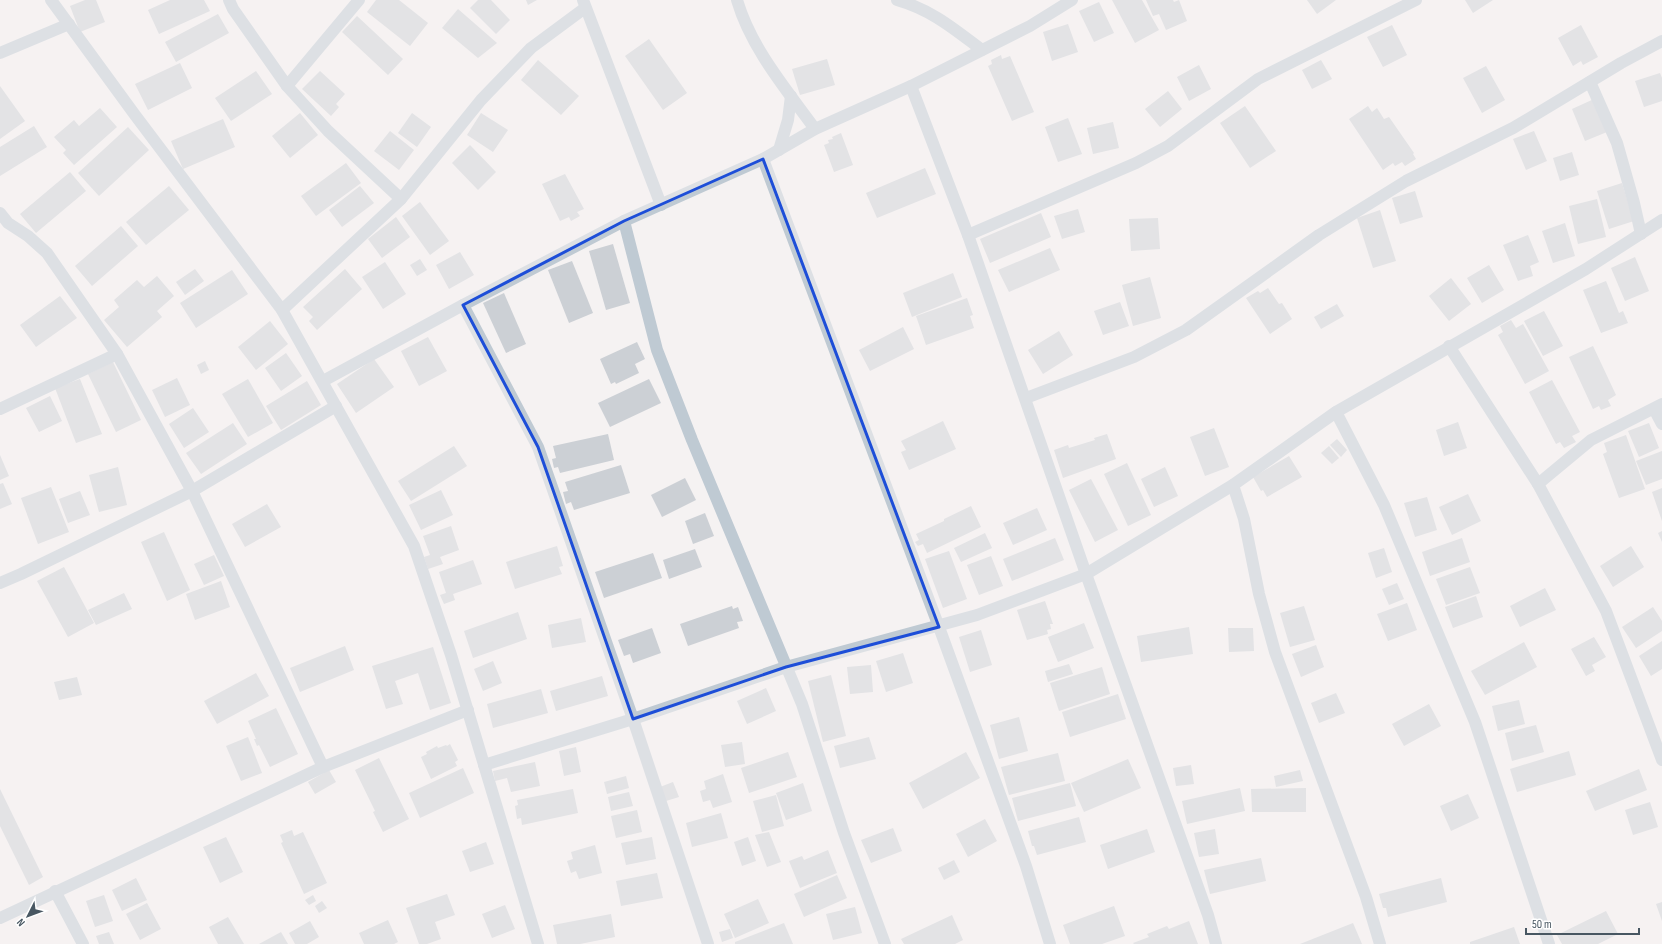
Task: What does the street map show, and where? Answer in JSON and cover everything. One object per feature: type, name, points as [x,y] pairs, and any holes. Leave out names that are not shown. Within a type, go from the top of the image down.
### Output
[{"type":"street","points":[[51,0],[135,115],[282,310],[414,546],[451,655],[538,944]]},
{"type":"street","points":[[228,0],[286,86],[328,131],[401,199]]},
{"type":"street","points":[[286,86],[359,0]]},
{"type":"street","points":[[737,0],[740,12],[764,58],[815,129]]},
{"type":"street","points":[[897,0],[910,4],[942,19],[982,50]]},
{"type":"street","points":[[323,381],[624,221],[763,159],[815,129],[911,86],[1030,26],[1072,0]]},
{"type":"street","points":[[968,235],[1136,163],[1168,146],[1258,79],[1416,0]]},
{"type":"street","points":[[282,310],[401,199],[481,100],[526,53],[584,4],[661,205]]},
{"type":"street","points":[[0,53],[69,24]]},
{"type":"street","points":[[1026,398],[1134,357],[1186,330],[1325,231],[1406,181],[1512,128],[1662,41]]},
{"type":"street","points":[[1590,82],[1617,143],[1641,234]]},
{"type":"street","points":[[911,86],[968,235],[1026,398],[1086,574],[1208,915],[1216,944]]},
{"type":"street","points":[[779,150],[788,120],[791,96]]},
{"type":"street","points":[[763,159],[939,627],[1026,866],[1050,944]]},
{"type":"street","points":[[0,212],[4,225],[28,236],[47,253],[117,354],[192,491],[323,767]]},
{"type":"street","points":[[484,765],[632,719],[786,667],[939,627],[977,615],[1086,574],[1233,485],[1336,412],[1586,269],[1662,220]]},
{"type":"street","points":[[624,221],[657,350],[695,447],[802,704],[844,833],[885,944]]},
{"type":"street","points":[[464,305],[538,447],[708,944]]},
{"type":"street","points":[[1449,346],[1538,484],[1606,611],[1662,760]]},
{"type":"street","points":[[0,409],[117,354]]},
{"type":"street","points":[[0,583],[192,491],[336,406]]},
{"type":"street","points":[[1538,484],[1591,440],[1658,407],[1662,424]]},
{"type":"street","points":[[1336,412],[1384,505],[1475,722],[1549,944]]},
{"type":"street","points":[[1233,485],[1244,519],[1259,594],[1275,652],[1366,897],[1380,944]]},
{"type":"street","points":[[0,918],[323,767],[468,710]]},
{"type":"street","points":[[55,891],[83,944]]},
{"type":"highlighted area","points":[[763,159],[939,627],[786,667],[633,719],[538,447],[463,305],[624,221]]},
{"type":"building","points":[[85,0],[96,0],[105,22],[80,32],[70,6]]},
{"type":"building","points":[[170,0],[204,0],[210,11],[159,34],[148,10]]},
{"type":"building","points":[[376,0],[399,0],[428,23],[410,46],[367,12]]},
{"type":"building","points":[[478,0],[491,0],[510,20],[496,34],[470,8]]},
{"type":"building","points":[[526,0],[537,0],[528,5]]},
{"type":"building","points":[[1112,0],[1142,0],[1159,30],[1135,43]]},
{"type":"building","points":[[1146,0],[1173,0],[1174,2],[1179,0],[1187,21],[1166,30],[1159,14],[1153,16]]},
{"type":"building","points":[[1307,0],[1336,0],[1317,14]]},
{"type":"building","points":[[1465,0],[1493,0],[1473,13]]},
{"type":"building","points":[[1099,2],[1114,33],[1094,42],[1079,11]]},
{"type":"building","points":[[458,9],[497,43],[478,58],[442,28]]},
{"type":"building","points":[[218,14],[229,33],[176,62],[165,42]]},
{"type":"building","points":[[357,16],[403,59],[388,75],[342,32]]},
{"type":"building","points":[[1068,24],[1078,52],[1052,61],[1043,32]]},
{"type":"building","points":[[1392,25],[1407,55],[1383,67],[1367,37]]},
{"type":"building","points":[[1581,25],[1598,57],[1583,65],[1581,61],[1573,66],[1558,38]]},
{"type":"building","points":[[649,39],[687,93],[663,110],[625,56]]},
{"type":"building","points":[[1001,55],[1002,59],[1010,56],[1034,112],[1012,121],[988,66],[992,64],[991,60]]},
{"type":"building","points":[[827,59],[835,85],[800,95],[792,69]]},
{"type":"building","points":[[538,60],[579,96],[561,115],[521,80]]},
{"type":"building","points":[[1321,60],[1332,79],[1312,89],[1302,70]]},
{"type":"building","points":[[180,63],[192,88],[148,110],[135,84]]},
{"type":"building","points":[[1199,65],[1211,89],[1189,101],[1177,77]]},
{"type":"building","points":[[1486,66],[1505,100],[1482,113],[1463,78]]},
{"type":"building","points":[[256,71],[272,94],[231,121],[215,98]]},
{"type":"building","points":[[320,71],[345,94],[336,104],[339,107],[331,116],[302,89]]},
{"type":"building","points":[[1660,73],[1662,78],[1662,101],[1644,107],[1635,81]]},
{"type":"building","points":[[0,86],[25,121],[0,139]]},
{"type":"building","points":[[1168,91],[1182,109],[1160,127],[1145,109]]},
{"type":"building","points":[[1594,99],[1607,132],[1585,141],[1572,109]]},
{"type":"building","points":[[1245,106],[1276,151],[1250,168],[1220,123]]},
{"type":"building","points":[[1368,106],[1372,112],[1377,108],[1384,119],[1389,117],[1414,153],[1413,154],[1416,159],[1405,166],[1402,162],[1395,166],[1393,163],[1383,170],[1349,119]]},
{"type":"building","points":[[100,108],[117,127],[74,165],[63,153],[66,150],[54,137],[74,120],[79,126]]},
{"type":"building","points":[[300,113],[318,135],[290,158],[272,136]]},
{"type":"building","points":[[412,113],[431,127],[417,147],[398,133]]},
{"type":"building","points":[[481,113],[508,130],[493,152],[467,135]]},
{"type":"building","points":[[1068,118],[1082,154],[1058,162],[1045,127]]},
{"type":"building","points":[[223,119],[235,147],[183,169],[171,141]]},
{"type":"building","points":[[1113,122],[1119,148],[1093,154],[1087,128]]},
{"type":"building","points":[[34,126],[47,147],[0,176],[0,147]]},
{"type":"building","points":[[128,127],[149,150],[99,196],[78,173]]},
{"type":"building","points":[[390,131],[414,150],[399,170],[374,151]]},
{"type":"building","points":[[1534,131],[1547,161],[1526,170],[1513,139]]},
{"type":"building","points":[[841,133],[853,165],[834,172],[824,145],[829,143],[828,140],[833,139],[832,137]]},
{"type":"building","points":[[470,145],[496,172],[478,190],[452,163]]},
{"type":"building","points":[[1572,152],[1579,175],[1560,181],[1553,158]]},
{"type":"building","points":[[346,163],[361,183],[316,216],[301,196]]},
{"type":"building","points":[[925,168],[936,194],[877,218],[866,193]]},
{"type":"building","points":[[70,172],[86,191],[36,233],[20,214]]},
{"type":"building","points":[[565,174],[584,209],[577,212],[580,216],[571,221],[569,217],[560,221],[542,184]]},
{"type":"building","points":[[1622,183],[1634,221],[1609,229],[1597,191]]},
{"type":"building","points":[[169,186],[189,210],[146,245],[126,222]]},
{"type":"building","points":[[360,186],[374,203],[342,227],[329,210]]},
{"type":"building","points":[[1415,191],[1423,217],[1400,224],[1392,198]]},
{"type":"building","points":[[1597,199],[1606,237],[1578,244],[1569,206]]},
{"type":"building","points":[[420,202],[449,241],[430,255],[402,216]]},
{"type":"building","points":[[1078,209],[1085,232],[1062,239],[1054,216]]},
{"type":"building","points":[[1380,210],[1396,261],[1373,268],[1357,218]]},
{"type":"building","points":[[1041,213],[1051,237],[990,263],[980,239]]},
{"type":"building","points":[[396,217],[410,237],[382,258],[368,239]]},
{"type":"building","points":[[1158,218],[1160,249],[1131,251],[1129,219]]},
{"type":"building","points":[[1565,223],[1575,256],[1553,263],[1542,231]]},
{"type":"building","points":[[121,226],[138,246],[92,286],[75,266]]},
{"type":"building","points":[[1528,235],[1539,262],[1530,266],[1533,276],[1518,281],[1503,245]]},
{"type":"building","points":[[613,244],[630,303],[606,310],[589,251]]},
{"type":"building","points":[[1050,248],[1060,270],[1009,292],[998,270]]},
{"type":"building","points":[[460,252],[474,275],[449,289],[436,265]]},
{"type":"building","points":[[1635,257],[1649,291],[1625,301],[1611,268]]},
{"type":"building","points":[[420,259],[427,270],[417,276],[410,265]]},
{"type":"building","points":[[572,261],[593,313],[569,323],[548,270]]},
{"type":"building","points":[[385,262],[406,294],[383,309],[362,277]]},
{"type":"building","points":[[1489,265],[1504,290],[1482,303],[1467,278]]},
{"type":"building","points":[[195,269],[204,281],[185,295],[176,282]]},
{"type":"building","points":[[345,269],[362,289],[317,330],[309,321],[313,317],[303,307]]},
{"type":"building","points":[[232,270],[248,294],[196,328],[180,303]]},
{"type":"building","points":[[953,273],[962,297],[912,317],[903,293]]},
{"type":"building","points":[[157,276],[174,296],[157,311],[162,317],[127,347],[104,320],[119,307],[114,300],[137,280],[144,287]]},
{"type":"building","points":[[1150,277],[1161,318],[1133,326],[1122,285]]},
{"type":"building","points":[[1451,278],[1471,304],[1449,321],[1429,296]]},
{"type":"building","points":[[1606,281],[1619,313],[1623,311],[1628,323],[1601,333],[1583,290]]},
{"type":"building","points":[[1268,288],[1279,304],[1282,303],[1292,319],[1270,334],[1246,298],[1258,291],[1260,293]]},
{"type":"building","points":[[504,293],[526,344],[506,353],[483,303]]},
{"type":"building","points":[[60,296],[77,318],[36,347],[20,325]]},
{"type":"building","points":[[967,298],[973,315],[970,316],[974,328],[926,345],[916,316]]},
{"type":"building","points":[[1120,302],[1129,326],[1103,335],[1094,311]]},
{"type":"building","points":[[1337,304],[1344,316],[1321,329],[1314,317]]},
{"type":"building","points":[[1544,311],[1563,346],[1543,356],[1524,321]]},
{"type":"building","points":[[1511,320],[1516,328],[1523,324],[1549,371],[1525,384],[1498,335],[1503,332],[1500,326]]},
{"type":"building","points":[[270,321],[288,344],[256,370],[238,347]]},
{"type":"building","points":[[903,327],[914,349],[870,371],[859,350]]},
{"type":"building","points":[[1059,331],[1073,355],[1043,374],[1028,350]]},
{"type":"building","points":[[428,337],[447,371],[419,386],[401,351]]},
{"type":"building","points":[[637,342],[645,359],[635,364],[639,373],[616,384],[615,382],[611,384],[600,359]]},
{"type":"building","points":[[1593,346],[1616,395],[1608,400],[1611,406],[1601,410],[1599,406],[1593,409],[1569,357]]},
{"type":"building","points":[[286,353],[302,376],[281,391],[265,368]]},
{"type":"building","points":[[374,359],[394,387],[356,413],[337,384]]},
{"type":"building","points":[[205,361],[209,370],[201,374],[197,365]]},
{"type":"building","points":[[113,362],[141,420],[116,432],[88,374]]},
{"type":"building","points":[[177,378],[190,405],[165,417],[152,390]]},
{"type":"building","points":[[80,379],[102,434],[76,443],[55,388]]},
{"type":"building","points":[[248,379],[273,423],[248,437],[222,394]]},
{"type":"building","points":[[649,379],[661,403],[610,427],[598,403]]},
{"type":"building","points":[[1552,380],[1580,432],[1572,436],[1576,442],[1564,448],[1560,442],[1556,444],[1529,392]]},
{"type":"building","points":[[307,381],[321,405],[281,430],[266,406]]},
{"type":"building","points":[[50,396],[62,421],[39,432],[26,408]]},
{"type":"building","points":[[193,408],[209,432],[184,448],[169,424]]},
{"type":"building","points":[[943,421],[956,449],[909,470],[901,452],[906,450],[901,441]]},
{"type":"building","points":[[1458,422],[1467,448],[1444,456],[1436,430]]},
{"type":"building","points":[[233,423],[247,444],[201,474],[186,453]]},
{"type":"building","points":[[1649,423],[1659,448],[1639,457],[1628,431]]},
{"type":"building","points":[[1214,428],[1229,467],[1205,476],[1190,437]]},
{"type":"building","points":[[608,434],[614,460],[560,473],[558,467],[554,468],[552,459],[556,458],[553,446]]},
{"type":"building","points":[[1107,434],[1116,459],[1063,478],[1054,450],[1068,445],[1069,448],[1095,440],[1094,438]]},
{"type":"building","points":[[1626,435],[1645,489],[1619,498],[1603,454],[1607,452],[1604,443]]},
{"type":"building","points":[[1337,439],[1347,450],[1341,457],[1330,445]]},
{"type":"building","points":[[454,446],[467,466],[411,501],[398,481]]},
{"type":"building","points":[[1329,446],[1339,458],[1332,464],[1321,453]]},
{"type":"building","points":[[1662,451],[1662,479],[1646,485],[1636,461]]},
{"type":"building","points":[[0,455],[9,476],[0,480]]},
{"type":"building","points":[[1289,456],[1302,477],[1267,497],[1263,490],[1261,491],[1253,477]]},
{"type":"building","points":[[1127,463],[1151,515],[1128,526],[1104,474]]},
{"type":"building","points":[[621,465],[630,493],[574,510],[571,502],[566,504],[563,492],[568,491],[565,482]]},
{"type":"building","points":[[118,467],[127,505],[99,512],[89,475]]},
{"type":"building","points":[[1165,467],[1178,496],[1154,507],[1141,479]]},
{"type":"building","points":[[685,478],[696,500],[662,517],[651,495]]},
{"type":"building","points":[[1091,479],[1118,530],[1095,542],[1069,490]]},
{"type":"building","points":[[3,483],[12,504],[0,509],[0,484]]},
{"type":"building","points":[[51,487],[69,532],[38,544],[21,498]]},
{"type":"building","points":[[1662,488],[1662,521],[1652,492]]},
{"type":"building","points":[[441,490],[453,515],[421,530],[409,505]]},
{"type":"building","points":[[80,491],[90,515],[68,523],[59,499]]},
{"type":"building","points":[[1468,494],[1481,521],[1452,535],[1439,507]]},
{"type":"building","points":[[1427,497],[1437,530],[1415,537],[1404,503]]},
{"type":"building","points":[[267,504],[281,527],[245,547],[232,524]]},
{"type":"building","points":[[971,506],[981,527],[927,553],[923,544],[918,546],[915,542],[919,540],[916,534]]},
{"type":"building","points":[[1037,508],[1047,530],[1013,545],[1003,523]]},
{"type":"building","points":[[705,513],[714,536],[693,544],[685,521]]},
{"type":"building","points":[[451,526],[459,550],[440,557],[443,564],[428,569],[424,557],[430,555],[423,536]]},
{"type":"building","points":[[1662,531],[1662,542],[1658,533]]},
{"type":"building","points":[[164,532],[190,590],[167,601],[141,542]]},
{"type":"building","points":[[985,533],[992,548],[961,562],[954,548]]},
{"type":"building","points":[[1055,538],[1064,560],[1012,581],[1003,559]]},
{"type":"building","points":[[1462,538],[1470,562],[1430,576],[1422,552]]},
{"type":"building","points":[[557,546],[563,566],[559,567],[562,574],[515,589],[506,562]]},
{"type":"building","points":[[1631,546],[1644,567],[1613,587],[1600,566]]},
{"type":"building","points":[[1384,548],[1392,572],[1376,578],[1368,553]]},
{"type":"building","points":[[695,549],[702,567],[669,579],[663,560]]},
{"type":"building","points":[[949,551],[967,599],[943,608],[925,559]]},
{"type":"building","points":[[653,553],[662,578],[604,598],[595,572]]},
{"type":"building","points":[[214,555],[224,576],[204,585],[194,564]]},
{"type":"building","points":[[991,556],[1003,586],[979,595],[967,565]]},
{"type":"building","points":[[473,560],[482,584],[453,594],[455,600],[444,604],[440,595],[446,593],[439,572]]},
{"type":"building","points":[[64,567],[94,623],[68,637],[37,581]]},
{"type":"building","points":[[1470,567],[1480,593],[1446,605],[1436,579]]},
{"type":"building","points":[[221,581],[230,607],[195,620],[186,594]]},
{"type":"building","points":[[1397,583],[1404,599],[1389,605],[1382,589]]},
{"type":"building","points":[[1545,588],[1556,610],[1520,627],[1510,606]]},
{"type":"building","points":[[124,593],[132,609],[96,625],[88,610]]},
{"type":"building","points":[[1476,596],[1483,617],[1453,628],[1445,607]]},
{"type":"building","points":[[1045,601],[1053,624],[1050,624],[1051,629],[1047,630],[1048,634],[1027,640],[1017,610]]},
{"type":"building","points":[[1407,603],[1417,630],[1388,641],[1377,614]]},
{"type":"building","points":[[732,606],[733,609],[738,607],[743,621],[737,622],[739,628],[688,646],[680,624]]},
{"type":"building","points":[[1304,606],[1315,640],[1290,647],[1280,613]]},
{"type":"building","points":[[1653,607],[1662,621],[1662,631],[1636,648],[1622,627]]},
{"type":"building","points":[[518,612],[527,639],[473,658],[464,631]]},
{"type":"building","points":[[581,618],[586,642],[552,648],[548,625]]},
{"type":"building","points":[[1084,623],[1094,648],[1058,662],[1048,637]]},
{"type":"building","points":[[1189,627],[1193,654],[1141,662],[1137,636]]},
{"type":"building","points":[[652,628],[661,653],[633,663],[630,654],[624,656],[618,640]]},
{"type":"building","points":[[1228,628],[1253,628],[1254,651],[1229,652]]},
{"type":"building","points":[[981,630],[992,665],[970,672],[959,637]]},
{"type":"building","points":[[1594,637],[1606,657],[1592,665],[1595,671],[1586,676],[1571,649]]},
{"type":"building","points":[[1662,641],[1662,669],[1651,676],[1639,656]]},
{"type":"building","points":[[1524,642],[1537,667],[1485,695],[1471,671]]},
{"type":"building","points":[[1316,645],[1324,667],[1301,677],[1292,654]]},
{"type":"building","points":[[345,646],[354,670],[300,692],[290,668]]},
{"type":"building","points":[[433,647],[451,703],[430,710],[418,673],[395,681],[403,704],[386,709],[372,666]]},
{"type":"building","points":[[903,653],[913,683],[886,692],[876,661]]},
{"type":"building","points":[[493,661],[502,683],[483,691],[474,669]]},
{"type":"building","points":[[1069,664],[1073,674],[1048,682],[1045,671]]},
{"type":"building","points":[[871,665],[873,692],[850,694],[847,667]]},
{"type":"building","points":[[1102,667],[1110,694],[1059,711],[1050,683]]},
{"type":"building","points":[[256,673],[269,696],[217,724],[204,701]]},
{"type":"building","points":[[831,675],[846,736],[823,742],[808,681]]},
{"type":"building","points":[[602,676],[608,696],[556,711],[550,691]]},
{"type":"building","points":[[77,677],[82,695],[59,700],[54,682]]},
{"type":"building","points":[[766,688],[776,711],[747,724],[737,701]]},
{"type":"building","points":[[541,689],[548,713],[493,728],[487,704]]},
{"type":"building","points":[[1336,693],[1345,713],[1319,723],[1311,703]]},
{"type":"building","points":[[1118,694],[1126,719],[1070,737],[1062,712]]},
{"type":"building","points":[[1519,700],[1525,724],[1498,731],[1492,706]]},
{"type":"building","points":[[1429,704],[1441,726],[1404,746],[1392,724]]},
{"type":"building","points":[[276,708],[298,754],[270,767],[259,745],[257,746],[254,739],[256,739],[248,721]]},
{"type":"building","points":[[1019,717],[1028,751],[999,759],[990,725]]},
{"type":"building","points":[[1536,725],[1544,752],[1512,761],[1505,733]]},
{"type":"building","points":[[248,737],[262,773],[241,781],[226,746]]},
{"type":"building","points":[[869,737],[876,759],[840,768],[834,746]]},
{"type":"building","points":[[742,742],[745,764],[725,767],[721,745]]},
{"type":"building","points":[[450,744],[458,760],[455,762],[457,766],[431,779],[421,757],[427,754],[426,752],[437,746],[438,748]]},
{"type":"building","points":[[576,747],[581,772],[564,776],[559,751]]},
{"type":"building","points":[[1569,751],[1576,775],[1517,792],[1510,769]]},
{"type":"building","points":[[788,752],[797,777],[749,793],[741,768]]},
{"type":"building","points":[[966,752],[980,778],[923,809],[909,783]]},
{"type":"building","points":[[1058,753],[1065,781],[1009,795],[1001,767]]},
{"type":"building","points":[[379,758],[409,819],[383,832],[373,812],[375,811],[355,770]]},
{"type":"building","points":[[1128,759],[1141,788],[1084,812],[1071,783]]},
{"type":"building","points":[[535,762],[540,786],[511,792],[507,778],[495,781],[493,771]]},
{"type":"building","points":[[1191,765],[1194,784],[1176,786],[1173,768]]},
{"type":"building","points":[[463,768],[474,793],[420,818],[409,793]]},
{"type":"building","points":[[1639,769],[1647,790],[1595,811],[1586,791]]},
{"type":"building","points":[[329,770],[336,782],[315,794],[308,782]]},
{"type":"building","points":[[1300,770],[1303,781],[1276,787],[1274,776]]},
{"type":"building","points":[[723,774],[732,802],[713,808],[710,800],[703,802],[700,791],[706,789],[704,781]]},
{"type":"building","points":[[626,776],[629,788],[607,794],[604,782]]},
{"type":"building","points":[[673,782],[679,797],[666,801],[660,787]]},
{"type":"building","points":[[803,783],[812,811],[786,820],[776,793]]},
{"type":"building","points":[[1070,783],[1076,806],[1018,821],[1012,798]]},
{"type":"building","points":[[1240,788],[1245,811],[1187,824],[1182,801]]},
{"type":"building","points":[[1306,788],[1306,812],[1252,812],[1251,789]]},
{"type":"building","points":[[0,789],[43,877],[29,885],[0,826]]},
{"type":"building","points":[[573,789],[578,813],[522,825],[521,818],[517,819],[515,806],[518,805],[517,800]]},
{"type":"building","points":[[629,792],[633,806],[611,811],[608,797]]},
{"type":"building","points":[[1468,794],[1479,818],[1451,831],[1440,806]]},
{"type":"building","points":[[776,795],[784,826],[762,832],[753,801]]},
{"type":"building","points":[[1650,802],[1658,827],[1633,835],[1625,810]]},
{"type":"building","points":[[637,810],[642,832],[616,838],[611,816]]},
{"type":"building","points":[[721,813],[728,838],[692,847],[686,823]]},
{"type":"building","points":[[1079,817],[1086,842],[1037,855],[1034,846],[1032,846],[1028,831]]},
{"type":"building","points":[[985,819],[997,841],[968,857],[956,834]]},
{"type":"building","points":[[893,828],[902,851],[871,863],[861,840]]},
{"type":"building","points":[[1147,829],[1155,852],[1108,869],[1100,845]]},
{"type":"building","points":[[1215,829],[1219,854],[1199,857],[1194,833]]},
{"type":"building","points":[[292,830],[294,836],[303,832],[327,883],[304,894],[281,843],[283,842],[280,835]]},
{"type":"building","points":[[769,832],[781,862],[767,867],[755,835]]},
{"type":"building","points":[[226,837],[243,872],[220,883],[203,847]]},
{"type":"building","points":[[652,837],[656,859],[626,865],[621,843]]},
{"type":"building","points":[[748,837],[756,861],[742,866],[734,842]]},
{"type":"building","points":[[486,842],[494,864],[470,872],[462,851]]},
{"type":"building","points":[[595,845],[602,873],[579,879],[576,871],[571,873],[567,861],[573,859],[571,852]]},
{"type":"building","points":[[828,850],[837,873],[800,888],[789,861],[802,856],[804,860]]},
{"type":"building","points":[[1261,858],[1266,881],[1210,894],[1204,870]]},
{"type":"building","points":[[954,860],[960,872],[944,880],[938,868]]},
{"type":"building","points":[[657,873],[663,898],[621,906],[616,881]]},
{"type":"building","points":[[837,875],[847,898],[804,917],[794,894]]},
{"type":"building","points":[[136,878],[147,900],[122,911],[112,890]]},
{"type":"building","points":[[1441,878],[1447,902],[1388,917],[1386,908],[1383,908],[1379,894]]},
{"type":"building","points":[[447,894],[455,915],[435,922],[441,939],[427,944],[419,944],[406,908]]},
{"type":"building","points":[[104,895],[113,921],[95,927],[86,901]]},
{"type":"building","points":[[313,895],[316,901],[309,905],[305,900]]},
{"type":"building","points":[[758,899],[769,923],[735,938],[724,914]]},
{"type":"building","points":[[322,901],[327,908],[319,913],[315,906]]},
{"type":"building","points":[[1662,902],[1662,921],[1656,904]]},
{"type":"building","points":[[147,903],[161,929],[140,940],[126,914]]},
{"type":"building","points":[[505,905],[515,929],[492,938],[482,914]]},
{"type":"building","points":[[1114,906],[1125,936],[1102,944],[1070,944],[1063,925]]},
{"type":"building","points":[[855,907],[862,933],[833,940],[826,914]]},
{"type":"building","points":[[1606,911],[1618,934],[1598,944],[1562,944],[1557,935]]},
{"type":"building","points":[[611,914],[615,937],[580,944],[557,944],[553,925]]},
{"type":"building","points":[[952,915],[963,940],[955,944],[904,944],[901,939]]},
{"type":"building","points":[[228,917],[244,944],[218,944],[209,927]]},
{"type":"building","points":[[388,920],[398,942],[394,944],[364,944],[359,933]]},
{"type":"building","points":[[310,921],[319,937],[307,944],[295,944],[289,933]]},
{"type":"building","points":[[1189,921],[1198,944],[1133,943],[1149,937],[1147,934],[1167,926],[1169,929]]},
{"type":"building","points":[[784,923],[793,944],[735,944],[735,942]]},
{"type":"building","points":[[1353,923],[1362,944],[1300,944]]},
{"type":"building","points":[[1514,927],[1520,944],[1470,944],[1470,942]]},
{"type":"building","points":[[730,929],[733,938],[722,942],[719,932]]},
{"type":"building","points":[[109,932],[114,944],[99,944],[96,936]]},
{"type":"building","points":[[281,932],[288,944],[259,944]]}]
